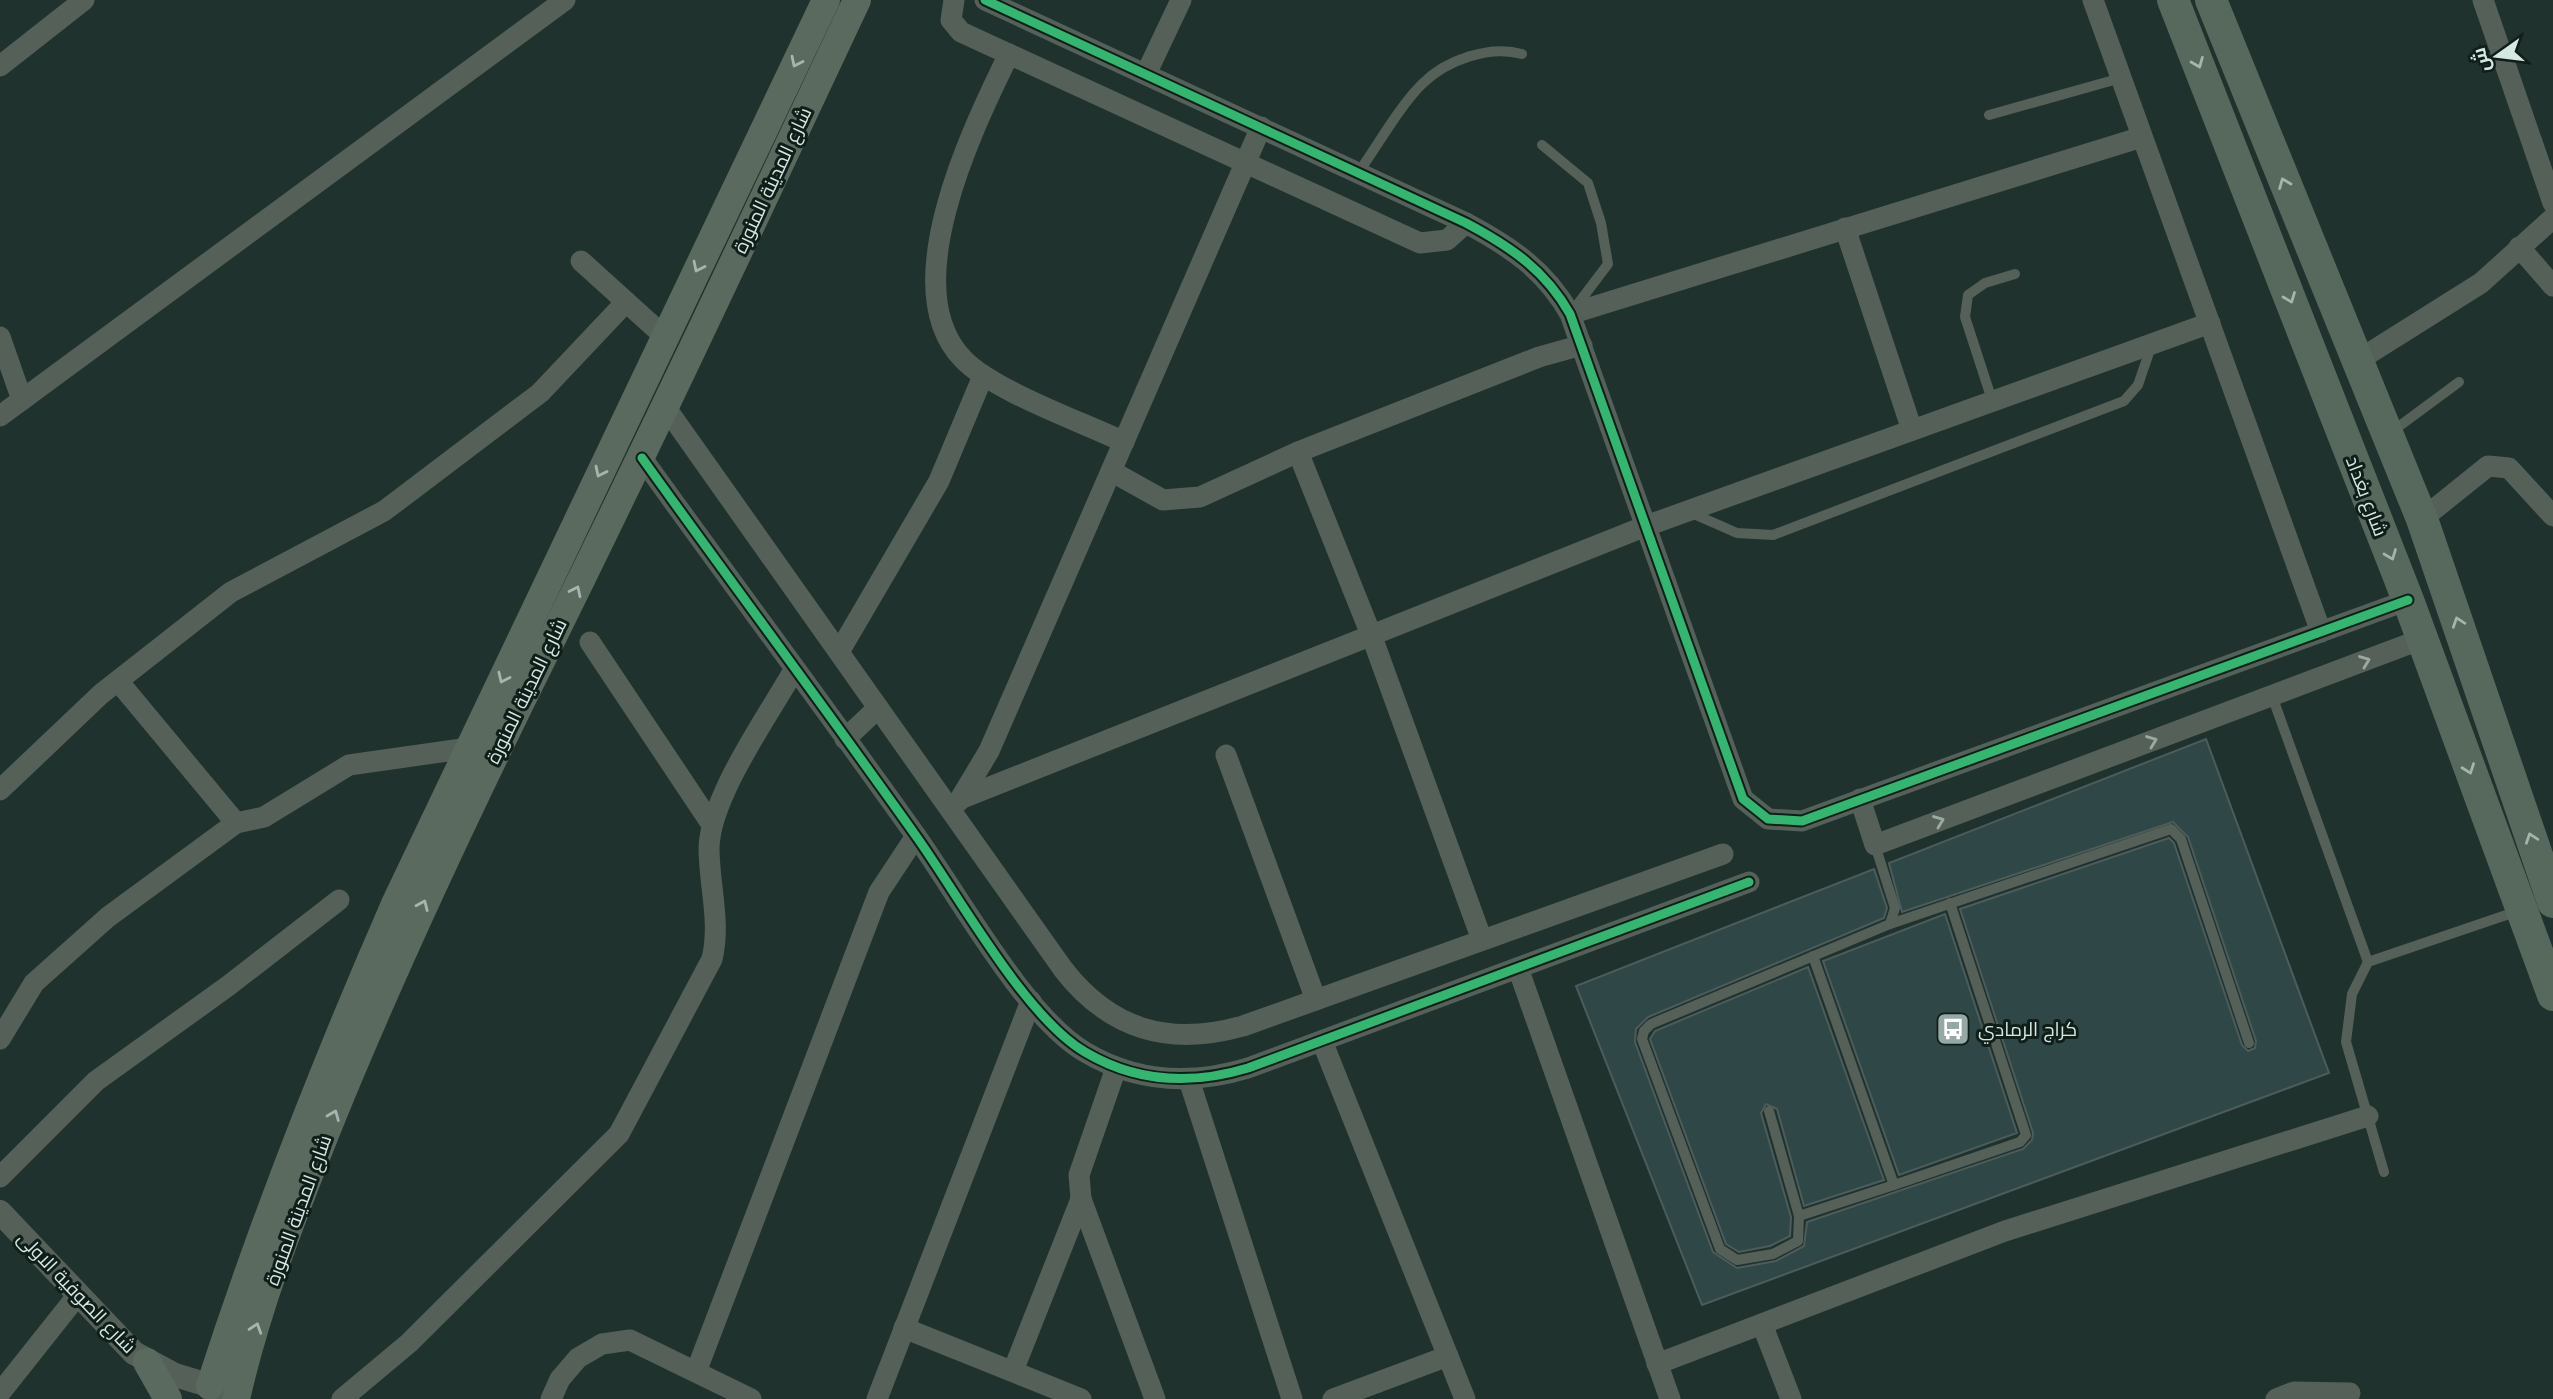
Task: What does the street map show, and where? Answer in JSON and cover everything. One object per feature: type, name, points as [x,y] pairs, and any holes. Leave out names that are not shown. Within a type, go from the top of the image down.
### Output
[{"type":"main road","name":"شارع المدينة المنورة","points":[[210,1386],[269,1212],[329,1056],[395,904],[826,0]]},
{"type":"main road","name":"شارع المدينة المنورة","points":[[237,1396],[300,1198],[361,1046],[445,853],[642,458],[857,0]]},
{"type":"main road","name":"شارع بغداد","points":[[2172,0],[2408,600],[2553,995]]},
{"type":"main road","points":[[2211,0],[2422,519],[2553,902]]},
{"type":"main road","points":[[2271,250],[2305,236]]},
{"type":"main road","points":[[569,538],[594,553]]},
{"type":"main road","points":[[147,1362],[168,1399]]},
{"type":"street","points":[[0,66],[84,0]]},
{"type":"street","points":[[0,416],[565,0]]},
{"type":"street","points":[[954,0],[951,20],[956,29],[1420,243],[1429,245],[1447,240],[1466,223]]},
{"type":"street","points":[[985,0],[1466,223],[1524,256],[1553,287],[1570,314],[1743,799],[1768,818],[1790,822],[1860,799],[2408,600]]},
{"type":"street","points":[[1146,74],[1181,0]]},
{"type":"street","points":[[2093,0],[2321,632]]},
{"type":"street","points":[[2483,0],[2553,203]]},
{"type":"street","points":[[1009,54],[973,128],[958,167],[934,284],[937,310],[946,336],[962,358],[983,376],[1124,442]]},
{"type":"street","points":[[956,805],[989,751],[1261,127]]},
{"type":"street","points":[[1570,314],[2142,137]]},
{"type":"street","points":[[2357,361],[2481,283],[2553,218]]},
{"type":"street","points":[[1845,228],[1912,430]]},
{"type":"street","points":[[2519,247],[2553,286]]},
{"type":"street","points":[[580,261],[665,337]]},
{"type":"street","points":[[0,790],[118,681],[230,592],[384,511],[540,393],[626,302]]},
{"type":"street","points":[[956,805],[1646,526],[2210,323]]},
{"type":"street","points":[[0,337],[22,400]]},
{"type":"street","points":[[1111,471],[1163,500],[1200,496],[1298,452],[1539,357],[1582,345]]},
{"type":"street","points":[[839,652],[934,490],[983,376]]},
{"type":"street","points":[[666,408],[878,708],[956,805],[1081,993],[1105,1012],[1143,1029],[1194,1036],[1243,1026],[1723,854]]},
{"type":"street","points":[[1298,452],[1372,637],[1482,940]]},
{"type":"street","points":[[642,458],[916,836],[1031,1001],[1055,1029],[1084,1052],[1116,1068],[1152,1078],[1189,1080],[1219,1077],[1749,882]]},
{"type":"street","points":[[2422,519],[2488,466],[2499,465],[2508,468],[2553,516]]},
{"type":"street","points":[[1860,799],[1875,845],[2422,639]]},
{"type":"street","points":[[590,642],[712,825]]},
{"type":"street","points":[[342,1399],[409,1343],[619,1134],[712,959],[717,939],[709,847],[712,825],[720,801],[794,670]]},
{"type":"street","points":[[118,681],[236,823]]},
{"type":"street","points":[[845,738],[878,708]]},
{"type":"street","points":[[0,1040],[34,984],[108,917],[236,823],[264,817],[349,765],[469,748]]},
{"type":"street","points":[[1226,755],[1316,1000]]},
{"type":"street","points":[[696,1372],[879,892],[916,836]]},
{"type":"street","points":[[0,1177],[96,1081],[228,986],[339,900]]},
{"type":"street","points":[[1518,968],[1670,1399]]},
{"type":"street","points":[[877,1399],[1031,1001]]},
{"type":"street","points":[[1322,1041],[1465,1399]]},
{"type":"street","points":[[1116,1068],[1079,1175],[1082,1199],[1155,1399]]},
{"type":"street","points":[[1189,1080],[1292,1399]]},
{"type":"street","points":[[1657,1364],[2006,1231],[2368,1116]]},
{"type":"street","points":[[1013,1371],[1082,1199]]},
{"type":"street","name":"شارع الصوفية الاولى","points":[[0,1212],[121,1342],[147,1362],[237,1396]]},
{"type":"street","points":[[0,1393],[77,1296]]},
{"type":"street","points":[[1762,1324],[1791,1399]]},
{"type":"street","points":[[904,1328],[1082,1399]]},
{"type":"street","points":[[551,1399],[564,1374],[578,1357],[616,1341],[630,1340],[751,1399]]},
{"type":"street","points":[[1333,1399],[1448,1356]]},
{"type":"street","points":[[2276,1399],[2294,1392],[2350,1393]]},
{"type":"lane","points":[[1358,173],[1422,84],[1458,60],[1503,49],[1522,54]]},
{"type":"lane","points":[[1989,115],[2121,78]]},
{"type":"lane","points":[[1542,145],[1588,183],[1601,223],[1608,264],[1570,314]]},
{"type":"lane","points":[[1993,402],[1965,317],[1968,295],[1985,283],[2015,274]]},
{"type":"lane","points":[[1687,511],[1737,533],[1773,536],[2124,401],[2138,385],[2152,344]]},
{"type":"lane","points":[[2388,435],[2459,382]]},
{"type":"lane","points":[[2272,696],[2368,962]]},
{"type":"lane","points":[[1769,1111],[1799,1216],[1798,1241],[1773,1254],[1737,1261],[1720,1250],[1642,1040],[1644,1031],[1651,1024],[1890,924],[2161,831],[2176,830],[2249,1043]]},
{"type":"lane","points":[[1875,845],[1895,908],[1890,924]]},
{"type":"lane","points":[[1799,1216],[2020,1142],[2026,1135],[1950,903]]},
{"type":"lane","points":[[2384,1172],[2346,1042],[2352,995],[2368,962],[2521,911]]},
{"type":"lane","points":[[1812,956],[1894,1185]]},
{"type":"building","points":[[2206,739],[2329,1073],[1702,1305],[1576,986],[1874,869],[1887,908],[1884,918],[1648,1017],[1636,1029],[1635,1042],[1713,1252],[1737,1268],[1776,1261],[1804,1246],[1807,1222],[2023,1149],[2032,1140],[2033,1133],[1960,909],[2169,838],[2174,843],[2242,1045],[2248,1051],[2255,1048],[2256,1041],[2188,837],[2173,822],[1902,912],[1889,863]]},
{"type":"building","points":[[1945,914],[2017,1133],[1899,1175],[1823,961]]},
{"type":"building","points":[[1808,967],[1884,1180],[1804,1206],[1777,1109],[1766,1104],[1761,1113],[1791,1217],[1790,1236],[1770,1246],[1739,1252],[1726,1244],[1650,1039],[1655,1031]]},
{"type":"cycle path","points":[[985,0],[1466,223],[1498,241],[1538,272],[1570,314],[1743,799],[1768,819],[1802,821],[2408,600]]},
{"type":"cycle path","points":[[642,458],[916,836],[1016,984],[1062,1035],[1085,1052],[1125,1070],[1186,1079],[1248,1068],[1749,882]]},
{"type":"place","name":"كراج الرمادي","points":[[1953,1029]]}]
